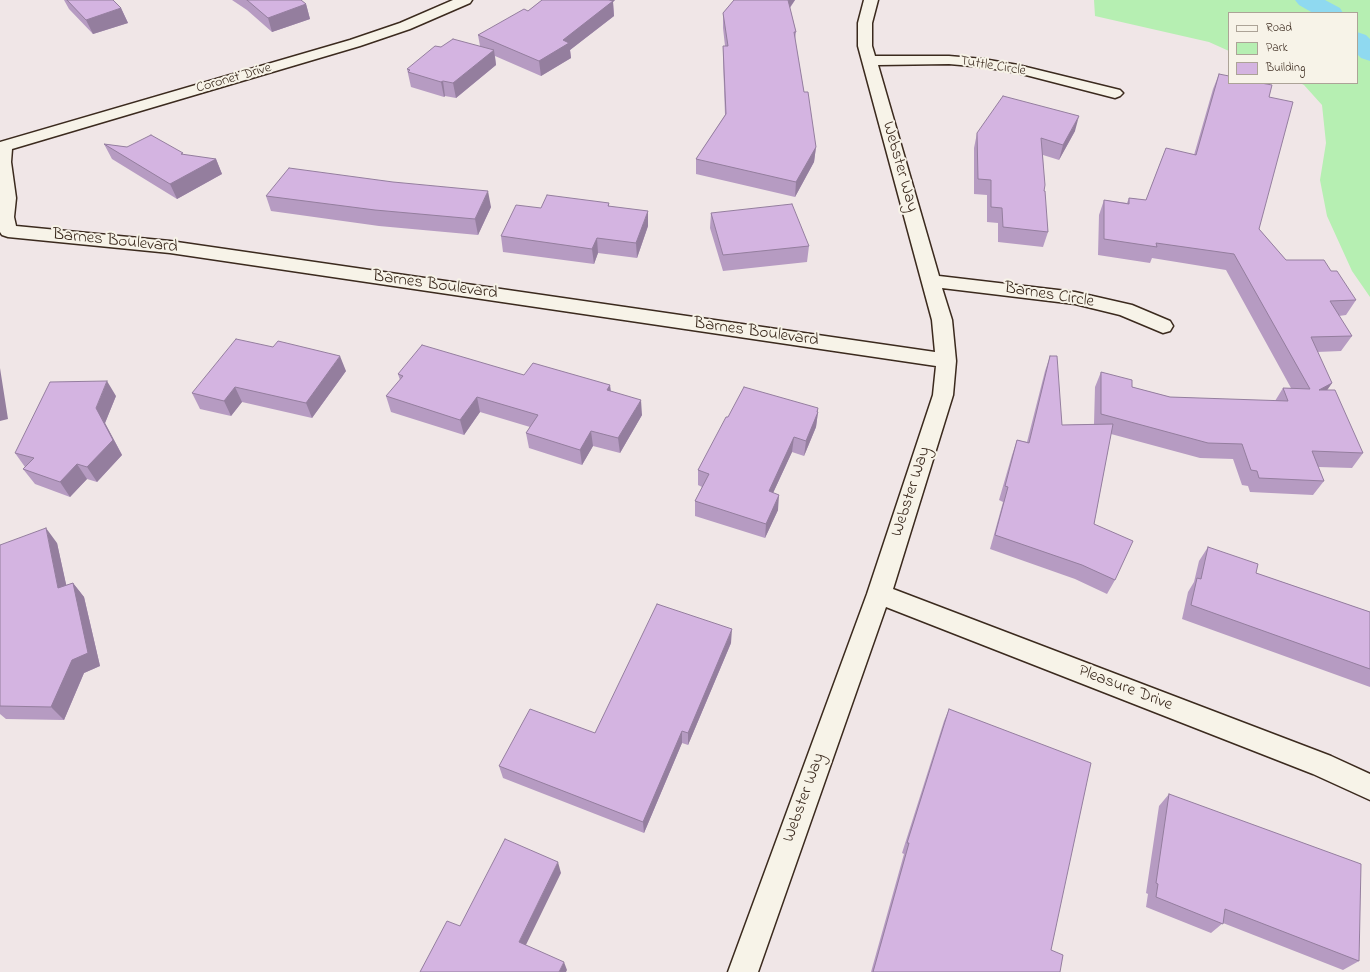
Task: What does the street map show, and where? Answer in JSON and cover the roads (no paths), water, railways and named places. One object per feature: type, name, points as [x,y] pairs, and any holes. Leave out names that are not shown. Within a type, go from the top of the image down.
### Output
[{"type":"street","name":"Webster Way","points":[[743,972],[879,594],[943,395],[946,360],[942,320],[865,46],[866,23],[871,0]]},
{"type":"street","name":"Coronet Drive","points":[[2,147],[355,44],[405,26],[461,1]]},
{"type":"street","name":"Tuttle Circle","points":[[869,61],[949,60],[983,63],[1018,69],[1115,94]]},
{"type":"street","name":"Barnes Boulevard","points":[[2,147],[7,198],[4,233],[170,247],[946,360]]},
{"type":"street","name":"Barnes Circle","points":[[931,281],[1076,298],[1125,310],[1163,326]]},
{"type":"street","name":"Pleasure Drive","points":[[879,594],[1322,765],[1370,787]]},
{"type":"waterway","points":[[1307,0],[1329,12]]},
{"type":"waterway","points":[[1358,41],[1370,53]]}]
